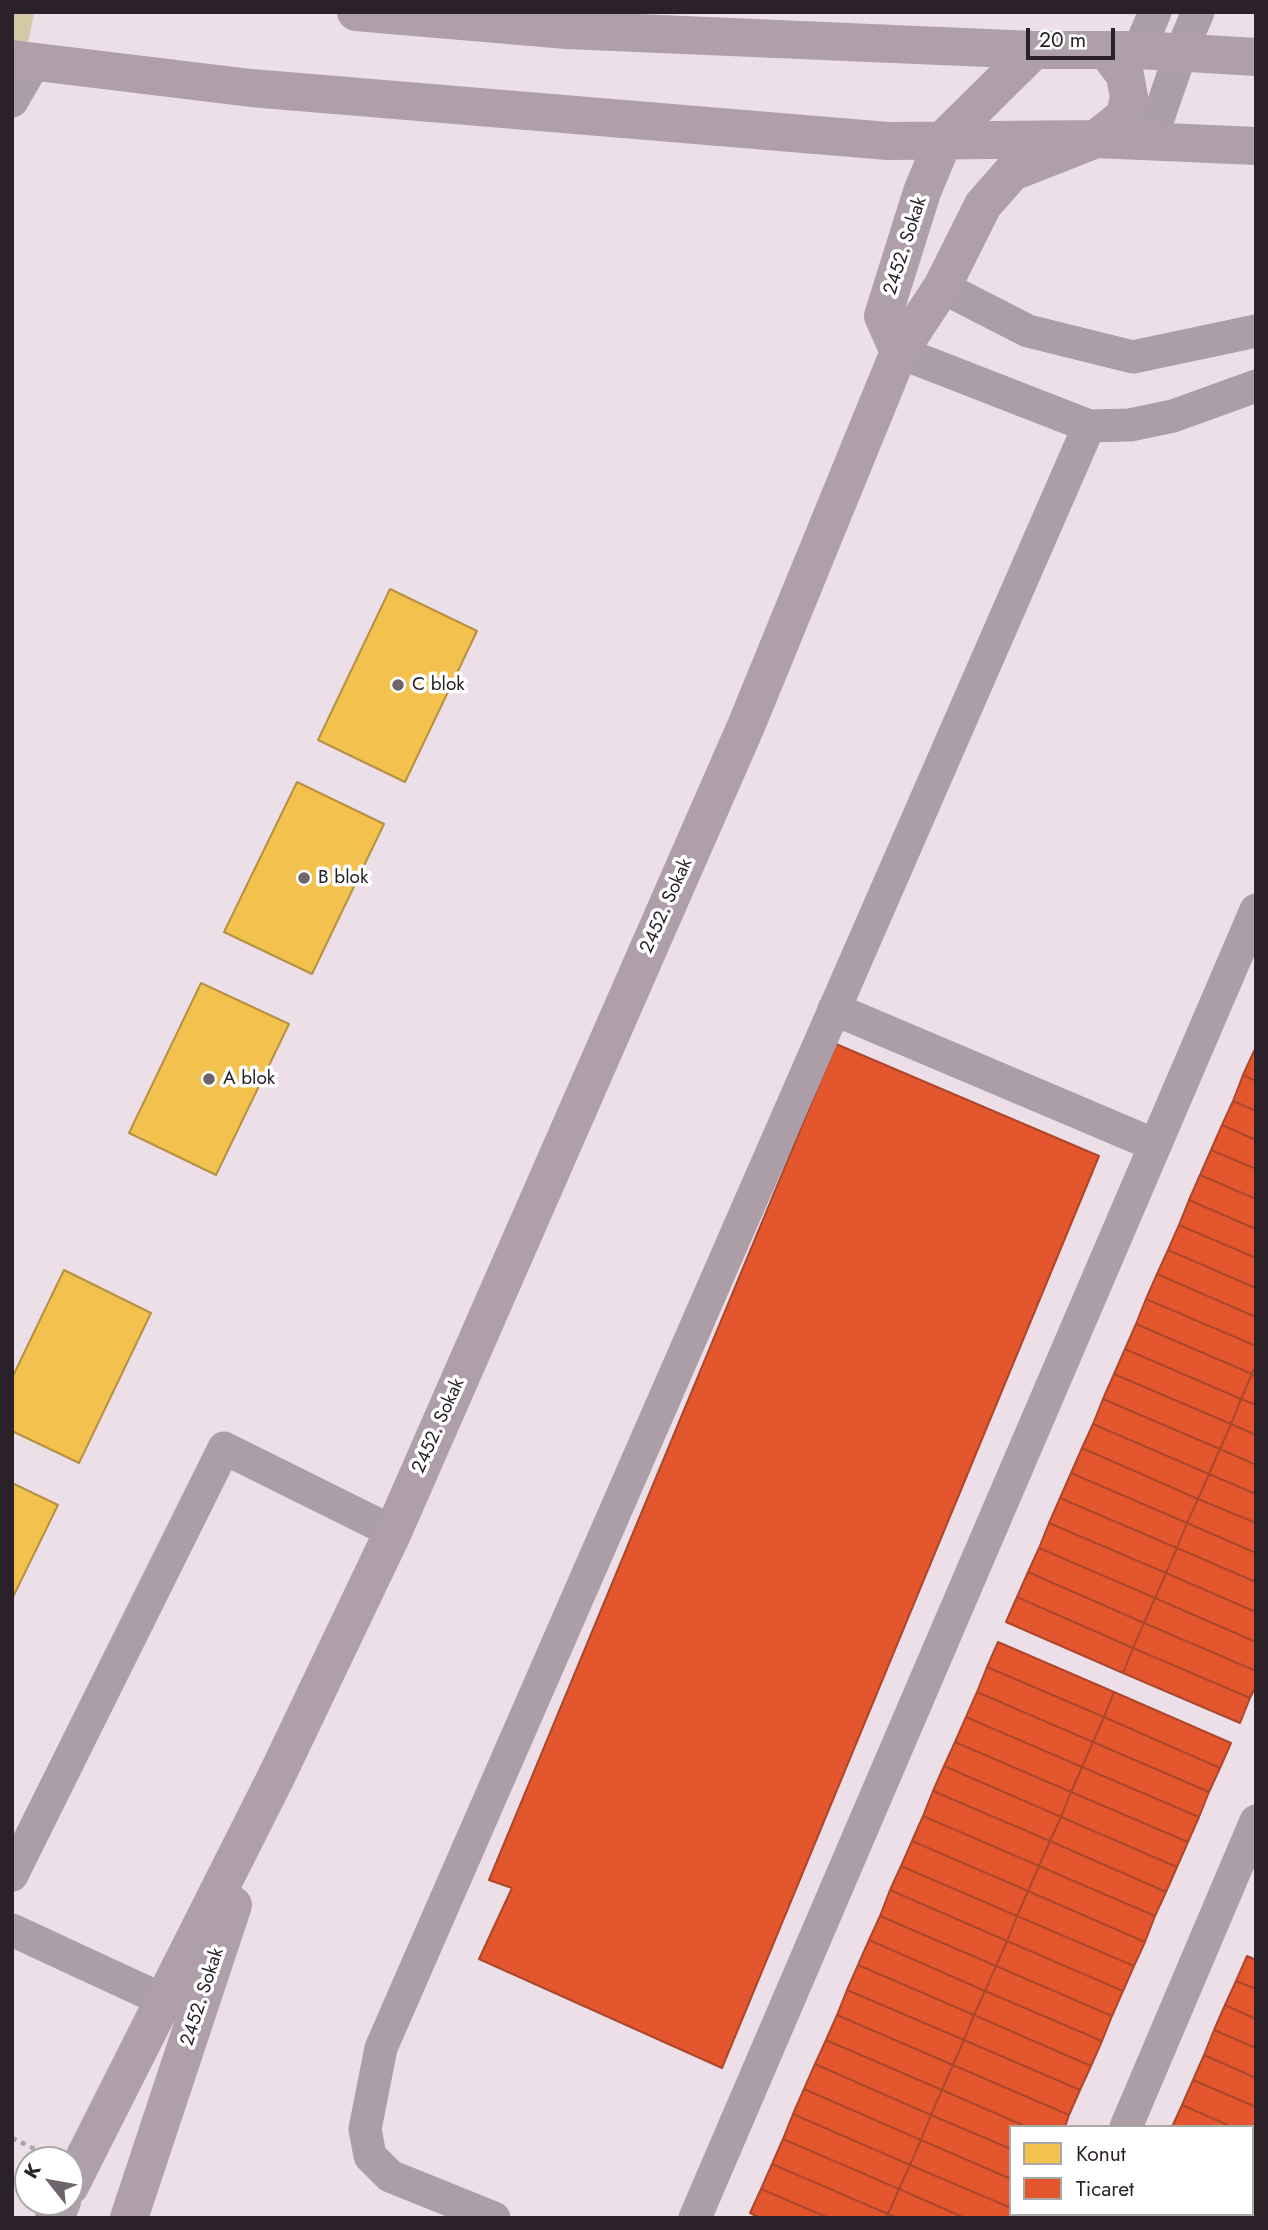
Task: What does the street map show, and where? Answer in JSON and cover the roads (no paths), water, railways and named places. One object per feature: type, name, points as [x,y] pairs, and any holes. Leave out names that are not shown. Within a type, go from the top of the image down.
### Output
[{"type":"main road","points":[[356,12],[663,23],[1034,50],[1123,50],[1256,57]]},
{"type":"main road","name":"2452. Sokak","points":[[84,2158],[276,1777],[393,1531],[746,726],[899,352],[883,316],[922,192],[944,139],[1034,50]]},
{"type":"main road","points":[[899,352],[942,287],[983,205],[1012,172],[1096,139],[1125,116],[1129,97],[1123,50]]},
{"type":"main road","points":[[23,61],[251,88],[888,141],[1096,139],[1256,146]]},
{"type":"main road","points":[[888,141],[922,192]]},
{"type":"main road","name":"2452. Sokak","points":[[129,2218],[276,1777]]},
{"type":"street","points":[[1123,50],[1155,12]]},
{"type":"street","points":[[1150,142],[1198,12]]},
{"type":"street","points":[[12,101],[23,61]]},
{"type":"street","points":[[942,287],[1028,331],[1133,357],[1256,331]]},
{"type":"street","points":[[899,352],[1089,426],[1130,425],[1173,416],[1256,386]]},
{"type":"street","points":[[494,2218],[390,2176],[370,2156],[366,2129],[381,2048],[1089,426]]},
{"type":"street","points":[[695,2218],[1256,910]]},
{"type":"street","points":[[834,1009],[1155,1145]]},
{"type":"street","points":[[12,1875],[225,1448],[393,1531]]},
{"type":"street","points":[[1127,2125],[1256,1821]]},
{"type":"street","points":[[12,1930],[163,2000]]},
{"type":"place","name":"C blok","points":[[398,685]]},
{"type":"place","name":"B blok","points":[[304,878]]},
{"type":"place","name":"A blok","points":[[209,1079]]}]
